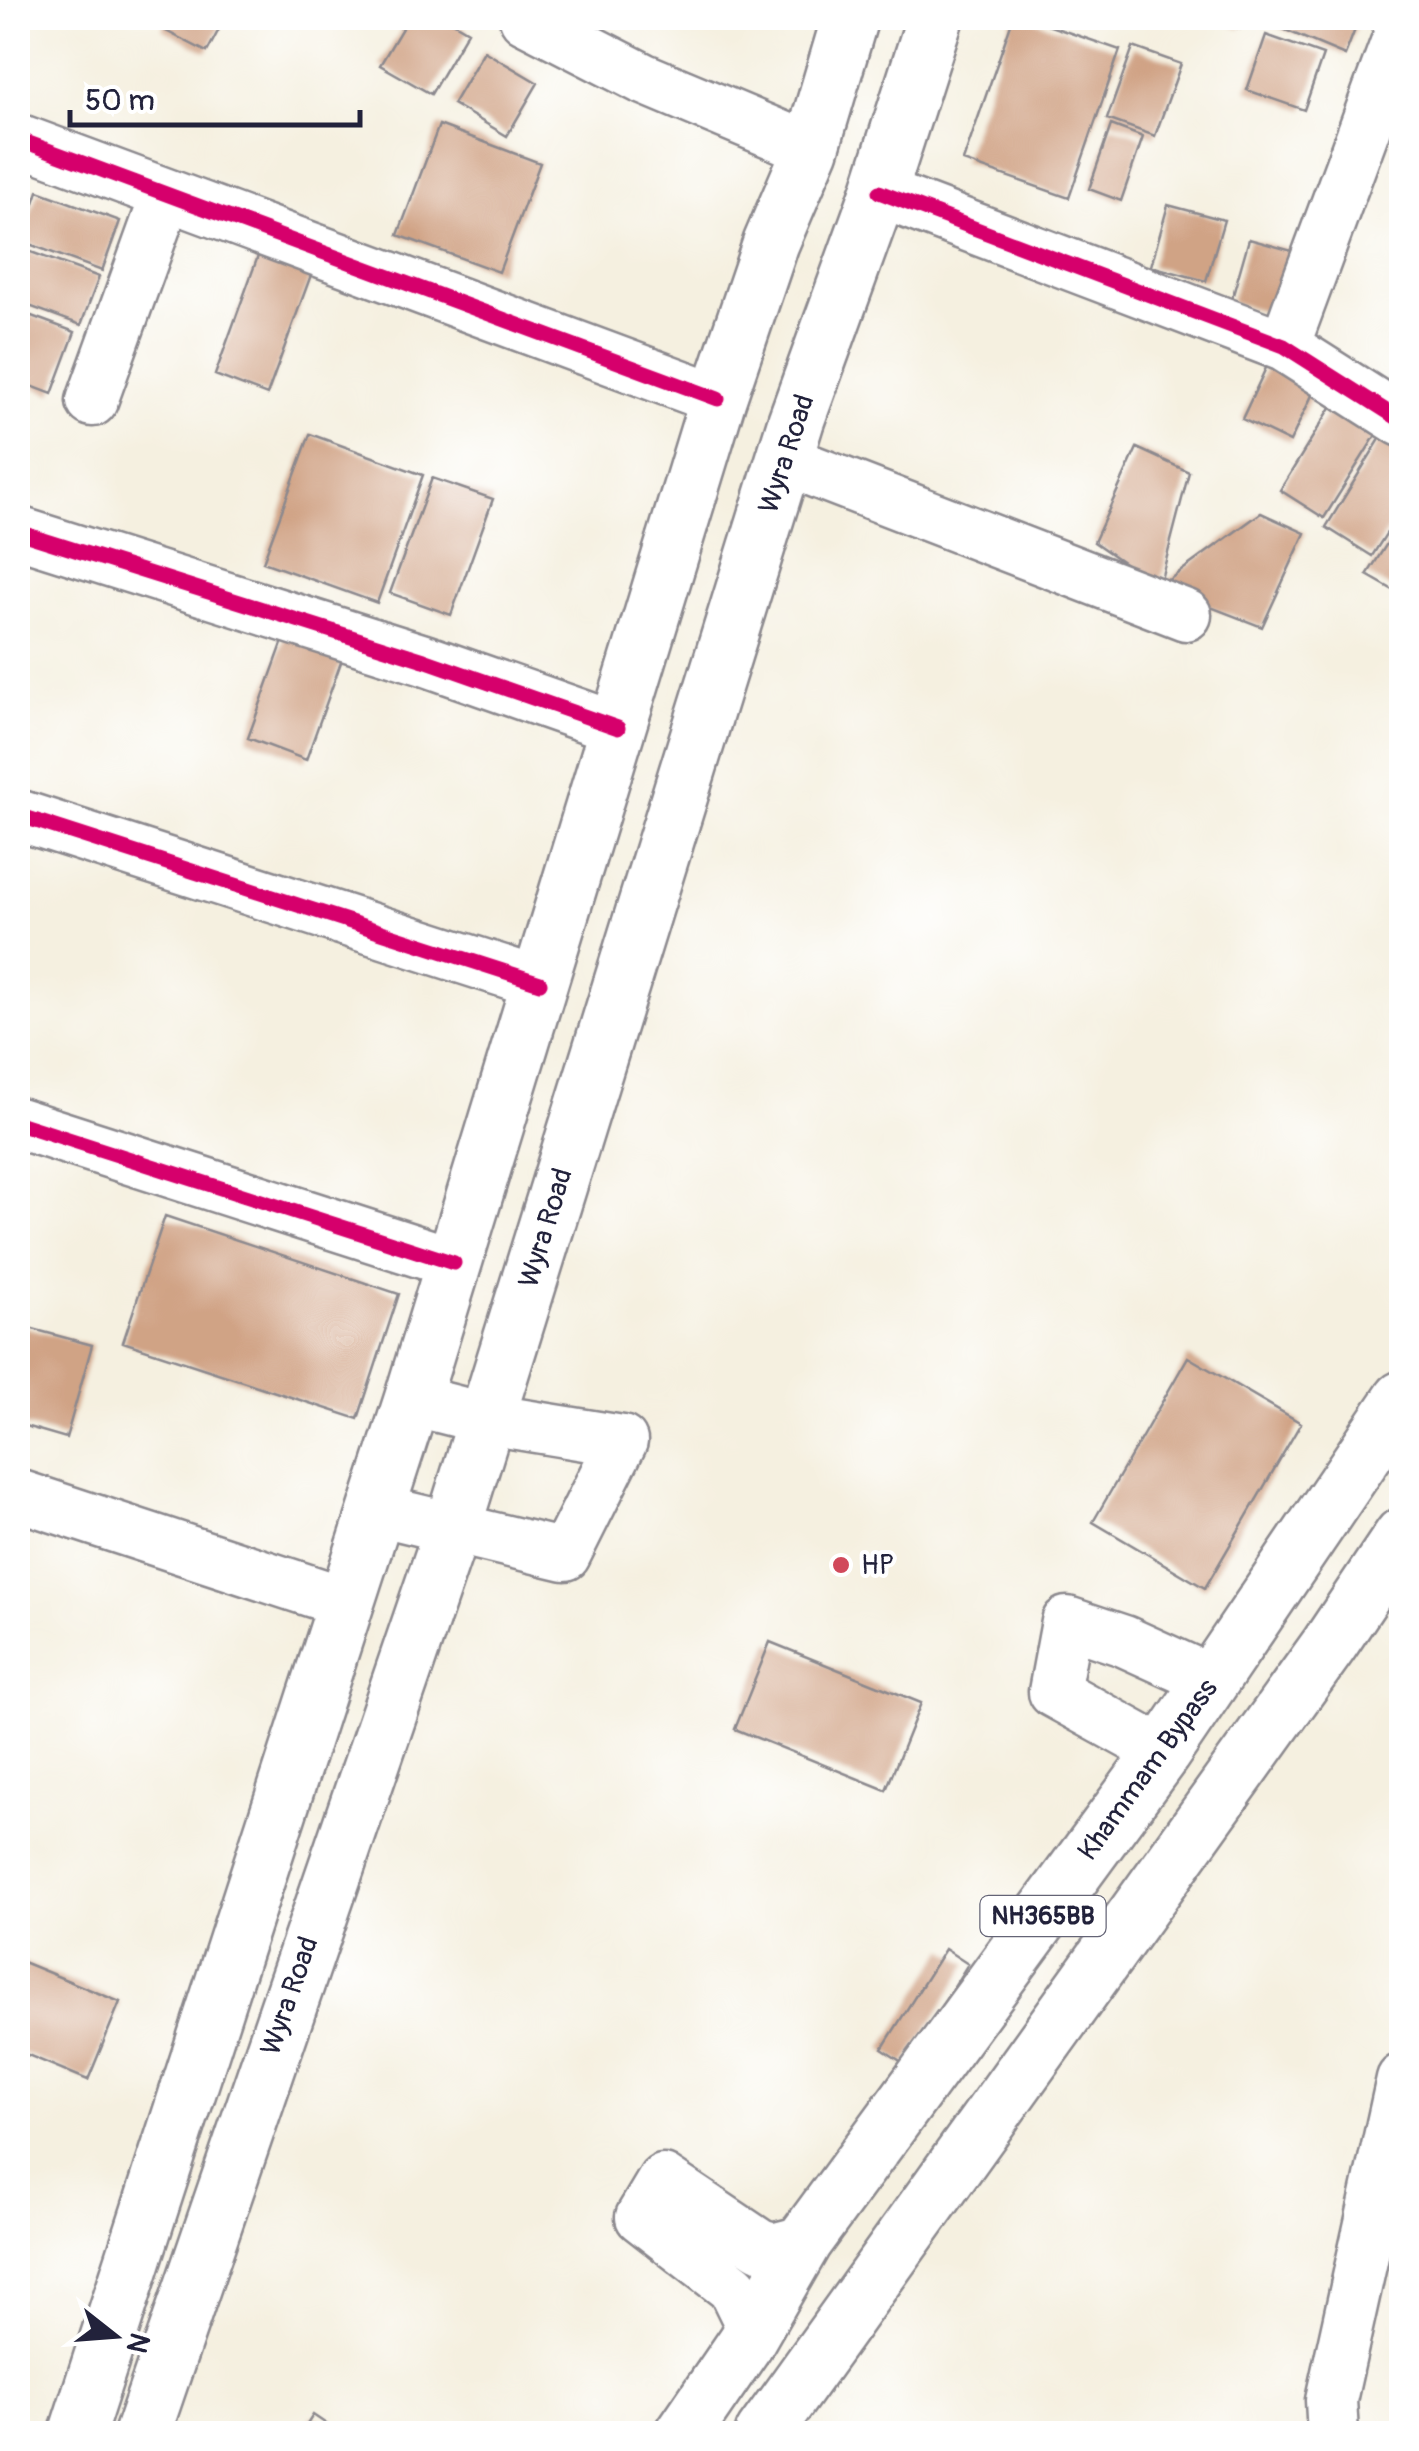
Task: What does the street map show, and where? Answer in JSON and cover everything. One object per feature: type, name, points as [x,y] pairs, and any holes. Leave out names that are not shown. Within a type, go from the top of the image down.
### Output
[{"type":"main road","points":[[78,2434],[412,1400],[718,399],[770,243],[811,149],[850,18]]},
{"type":"main road","name":"Wyra Road","points":[[142,2434],[454,1528],[784,460],[936,18]]},
{"type":"main road","points":[[770,243],[849,274]]},
{"type":"main road","name":"Khammam Bypass","points":[[683,2434],[753,2328],[804,2241],[1163,1752],[1402,1398]]},
{"type":"main road","name":"NH365BB","points":[[762,2434],[1329,1644],[1402,1536]]},
{"type":"street","points":[[524,18],[642,78],[811,149]]},
{"type":"street","points":[[1284,346],[1402,27]]},
{"type":"street","points":[[18,138],[718,399]]},
{"type":"street","points":[[879,192],[1284,346],[1402,421]]},
{"type":"street","points":[[92,401],[166,196]]},
{"type":"street","points":[[784,460],[1186,615]]},
{"type":"street","points":[[18,532],[424,660],[618,728]]},
{"type":"street","points":[[18,815],[540,983]]},
{"type":"street","points":[[18,1123],[454,1263]]},
{"type":"street","points":[[377,1510],[565,1555],[622,1441],[487,1419],[412,1400]]},
{"type":"street","points":[[18,1495],[347,1603]]},
{"type":"street","points":[[1163,1752],[1054,1692],[1068,1622],[1124,1641],[1212,1682]]},
{"type":"street","points":[[1332,2434],[1331,2400],[1402,2079]]},
{"type":"street","points":[[753,2328],[733,2288],[641,2217],[663,2180],[760,2244],[773,2249],[804,2241]]},
{"type":"building","points":[[168,18],[225,18],[207,52],[162,29]]},
{"type":"building","points":[[408,18],[446,18],[468,31],[431,94],[380,65]]},
{"type":"building","points":[[1013,18],[1027,18],[1120,50],[1069,198],[963,161]]},
{"type":"building","points":[[1210,18],[1244,18],[1240,29]]},
{"type":"building","points":[[1277,18],[1359,19],[1345,55],[1273,25]]},
{"type":"building","points":[[1266,35],[1323,55],[1304,110],[1247,90]]},
{"type":"building","points":[[1133,47],[1181,64],[1155,136],[1107,119]]},
{"type":"building","points":[[484,51],[538,83],[507,136],[453,104]]},
{"type":"building","points":[[439,125],[540,163],[499,272],[398,235]]},
{"type":"building","points":[[1111,125],[1143,137],[1121,201],[1089,189]]},
{"type":"building","points":[[38,191],[120,221],[102,271],[21,241]]},
{"type":"building","points":[[1168,205],[1224,220],[1206,281],[1151,266]]},
{"type":"building","points":[[1249,239],[1303,254],[1285,317],[1231,302]]},
{"type":"building","points":[[262,245],[315,264],[267,395],[215,375]]},
{"type":"building","points":[[20,248],[99,277],[81,325],[18,302]]},
{"type":"building","points":[[18,311],[75,332],[52,394],[18,381]]},
{"type":"building","points":[[1273,353],[1321,376],[1290,442],[1242,419]]},
{"type":"building","points":[[1341,391],[1386,419],[1324,518],[1280,490]]},
{"type":"building","points":[[1388,426],[1402,434],[1402,509],[1372,556],[1326,527]]},
{"type":"building","points":[[310,434],[423,475],[377,603],[263,562]]},
{"type":"building","points":[[1137,448],[1189,472],[1159,587],[1094,542]]},
{"type":"building","points":[[432,478],[493,499],[451,615],[390,593]]},
{"type":"building","points":[[1261,513],[1305,533],[1262,627],[1159,587]]},
{"type":"building","points":[[1402,520],[1402,595],[1367,575]]},
{"type":"building","points":[[287,630],[345,651],[306,760],[248,738]]},
{"type":"building","points":[[165,1216],[399,1294],[358,1419],[123,1342]]},
{"type":"building","points":[[18,1325],[92,1345],[66,1438],[18,1424]]},
{"type":"building","points":[[1188,1357],[1301,1423],[1205,1588],[1093,1522]]},
{"type":"building","points":[[770,1642],[921,1703],[886,1790],[735,1729]]},
{"type":"building","points":[[945,1949],[968,1964],[905,2064],[882,2049]]},
{"type":"building","points":[[18,1960],[120,2002],[88,2080],[18,2051]]},
{"type":"building","points":[[313,2415],[341,2434],[301,2434]]},
{"type":"cycle path","points":[[18,139],[718,399]]},
{"type":"cycle path","points":[[879,192],[1284,346],[1402,421]]},
{"type":"cycle path","points":[[18,532],[424,660],[618,728]]},
{"type":"cycle path","points":[[18,815],[540,983]]},
{"type":"cycle path","points":[[18,1123],[454,1263]]},
{"type":"place","name":"HP","points":[[841,1565]]}]
